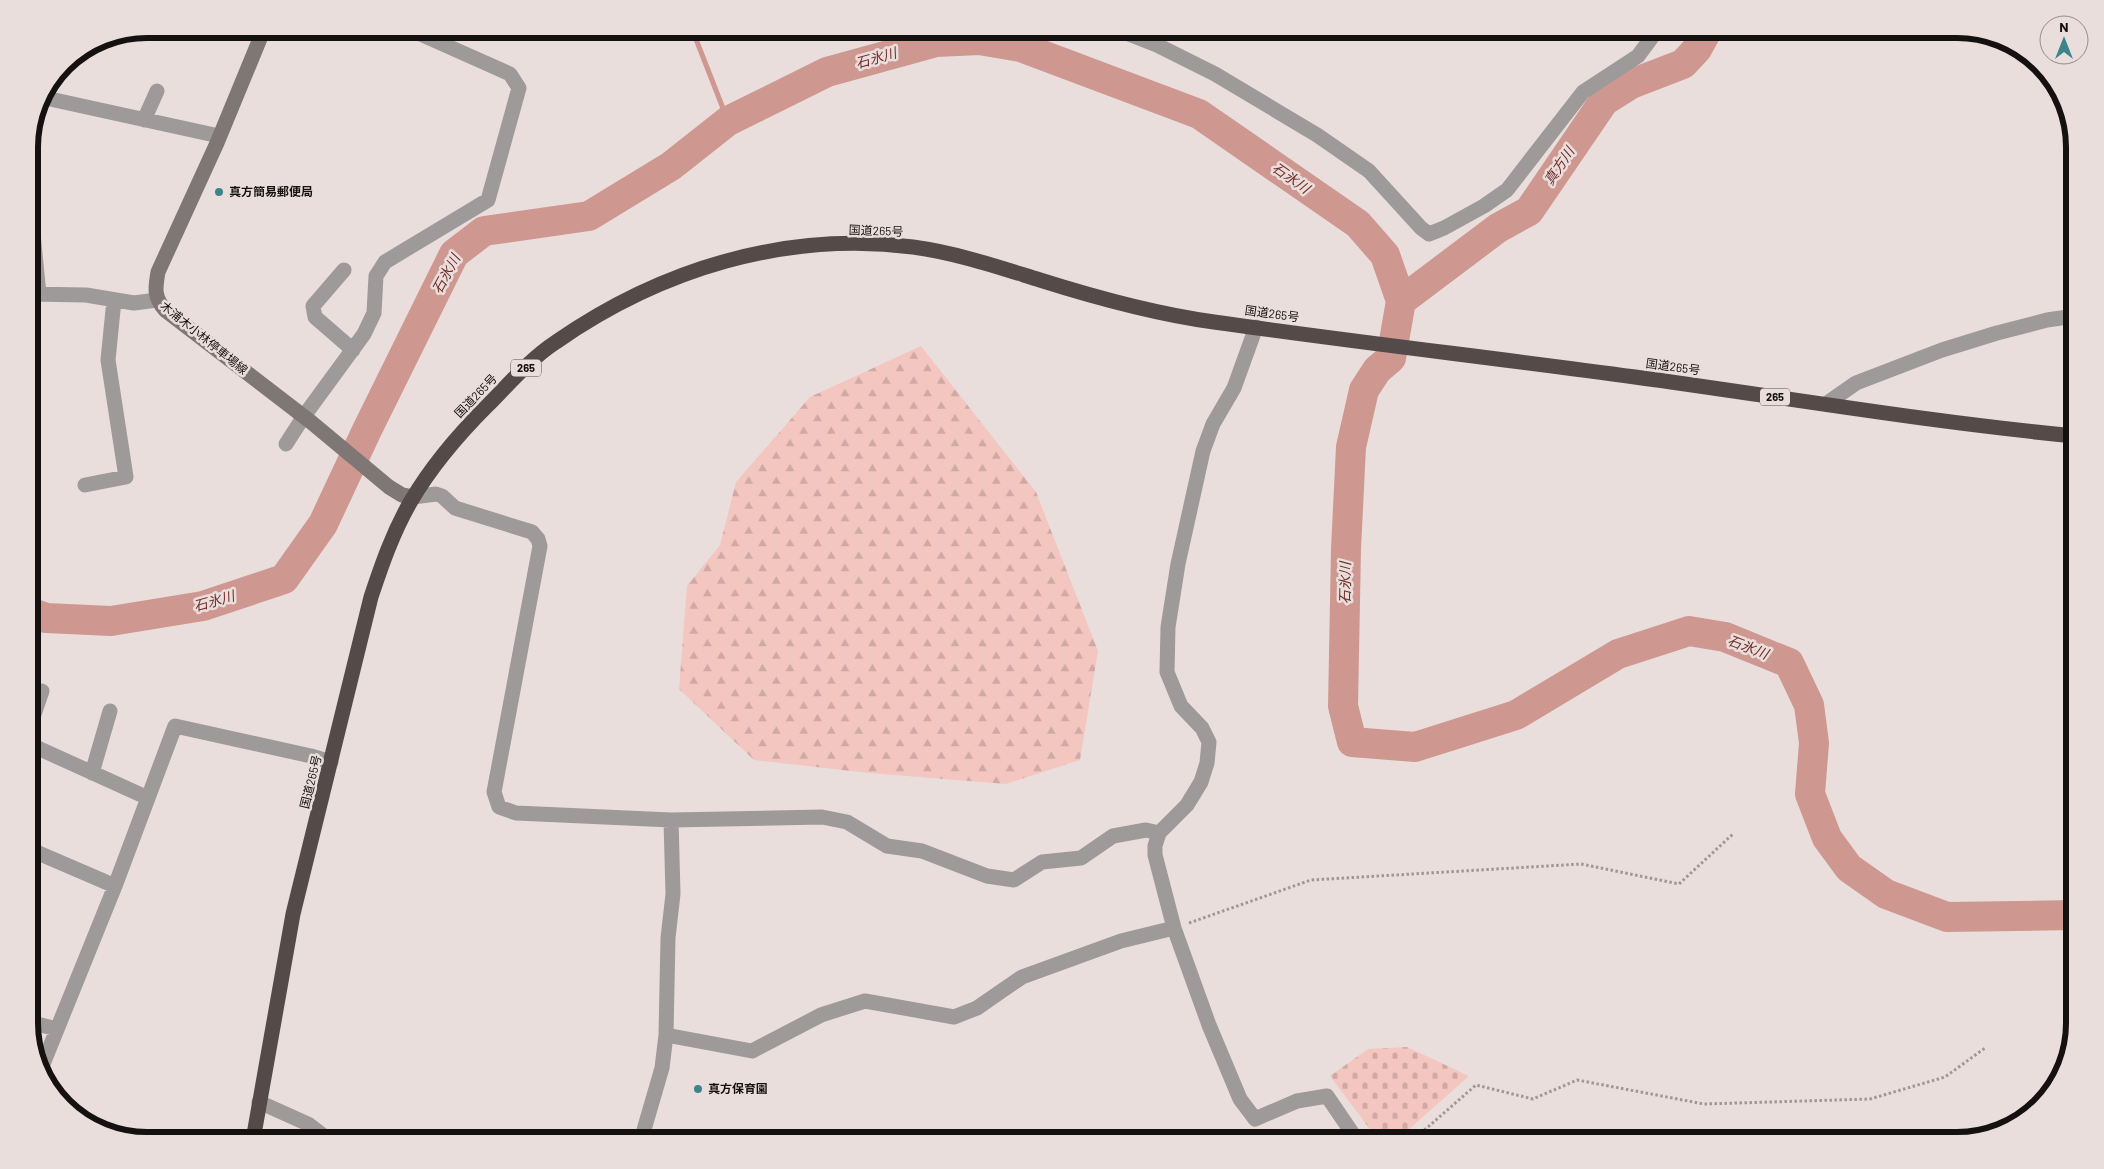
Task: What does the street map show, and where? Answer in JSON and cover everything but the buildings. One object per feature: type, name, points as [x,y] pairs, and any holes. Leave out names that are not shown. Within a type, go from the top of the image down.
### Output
[{"type":"highway","name":"国道265号","points":[[254,1132],[293,914],[371,597],[385,556],[413,497],[440,459],[472,420],[514,378],[552,344],[610,308],[685,272],[746,255],[801,246],[864,244],[911,247],[960,255],[1135,308],[1213,322],[1475,355],[1826,404],[2066,435]]},
{"type":"main road","name":"木浦木小林停車場線","points":[[260,38],[158,272],[157,300],[166,310],[307,419],[389,487],[402,495],[413,497]]},
{"type":"street","points":[[286,444],[307,419],[364,334],[374,313],[376,276],[386,262],[488,200],[519,88],[510,74],[429,38]]},
{"type":"street","points":[[1138,38],[1215,74],[1317,135],[1369,171],[1421,228],[1429,234],[1484,206],[1507,190],[1583,92],[1638,56],[1651,38]]},
{"type":"street","points":[[144,120],[157,91]]},
{"type":"street","points":[[49,99],[219,136]]},
{"type":"street","points":[[344,270],[313,306],[315,317],[353,350]]},
{"type":"street","points":[[38,294],[86,295],[134,303],[157,300]]},
{"type":"street","points":[[84,485],[126,477],[108,360],[114,300]]},
{"type":"street","points":[[1826,404],[1856,383],[1942,350],[1997,333],[2047,320],[2066,317]]},
{"type":"street","points":[[1256,327],[1234,388],[1213,424],[1203,451],[1178,564],[1168,628],[1167,672],[1181,706],[1202,728],[1209,742],[1207,763],[1201,782],[1187,805],[1159,833],[1155,846],[1155,855],[1174,928],[1240,1099],[1256,1119],[1297,1101],[1327,1096],[1352,1132]]},
{"type":"street","points":[[413,497],[436,494],[442,496],[455,508],[532,532],[538,539],[540,546],[494,792],[499,807],[516,813],[671,820],[822,817],[847,822],[887,846],[922,851],[987,876],[1014,880],[1042,862],[1081,858],[1113,836],[1146,830],[1159,833]]},
{"type":"street","points":[[38,703],[42,691]]},
{"type":"street","points":[[92,773],[110,711]]},
{"type":"street","points":[[45,1060],[115,886],[175,726],[331,762]]},
{"type":"street","points":[[38,748],[148,798]]},
{"type":"street","points":[[643,1132],[662,1068],[666,1036],[668,938],[673,894],[671,820]]},
{"type":"street","points":[[38,853],[115,886]]},
{"type":"street","points":[[666,1036],[752,1051],[821,1015],[865,1001],[954,1017],[977,1008],[1022,977],[1121,941],[1174,928]]},
{"type":"street","points":[[38,1024],[57,1029]]},
{"type":"street","points":[[259,1102],[308,1124],[318,1132]]},
{"type":"path","points":[[1174,928],[1311,880],[1581,864],[1679,884],[1734,833]]},
{"type":"path","points":[[1422,1132],[1476,1085],[1533,1099],[1577,1080],[1704,1104],[1870,1099],[1945,1077],[1985,1048]]},
{"type":"green space","points":[[921,346],[1036,492],[1098,651],[1080,760],[1006,784],[869,773],[754,760],[679,689],[687,586],[720,545],[736,482],[810,397]]},
{"type":"green space","points":[[1407,1047],[1469,1076],[1406,1132],[1372,1132],[1330,1076],[1368,1049]]},
{"type":"waterway","points":[[696,38],[728,121]]},
{"type":"waterway","name":"真方川","points":[[1401,301],[1498,228],[1529,211],[1604,101],[1631,84],[1683,64],[1697,49],[1703,38]]},
{"type":"waterway","name":"石氷川","points":[[38,615],[46,618],[111,621],[203,606],[284,579],[323,524],[454,254],[484,231],[589,216],[671,166],[728,121],[827,72],[936,42],[979,40],[1021,47],[1199,114],[1358,224],[1385,255],[1401,301],[1391,358],[1377,370],[1364,390],[1351,447],[1346,549],[1343,706],[1352,742],[1415,747],[1516,715],[1618,654],[1689,631],[1725,637],[1789,663],[1809,705],[1814,743],[1810,794],[1827,838],[1849,868],[1886,894],[1947,917],[2066,915]]},
{"type":"place","name":"真方簡易郵便局","points":[[219,192]]},
{"type":"place","name":"真方保育園","points":[[698,1089]]}]
